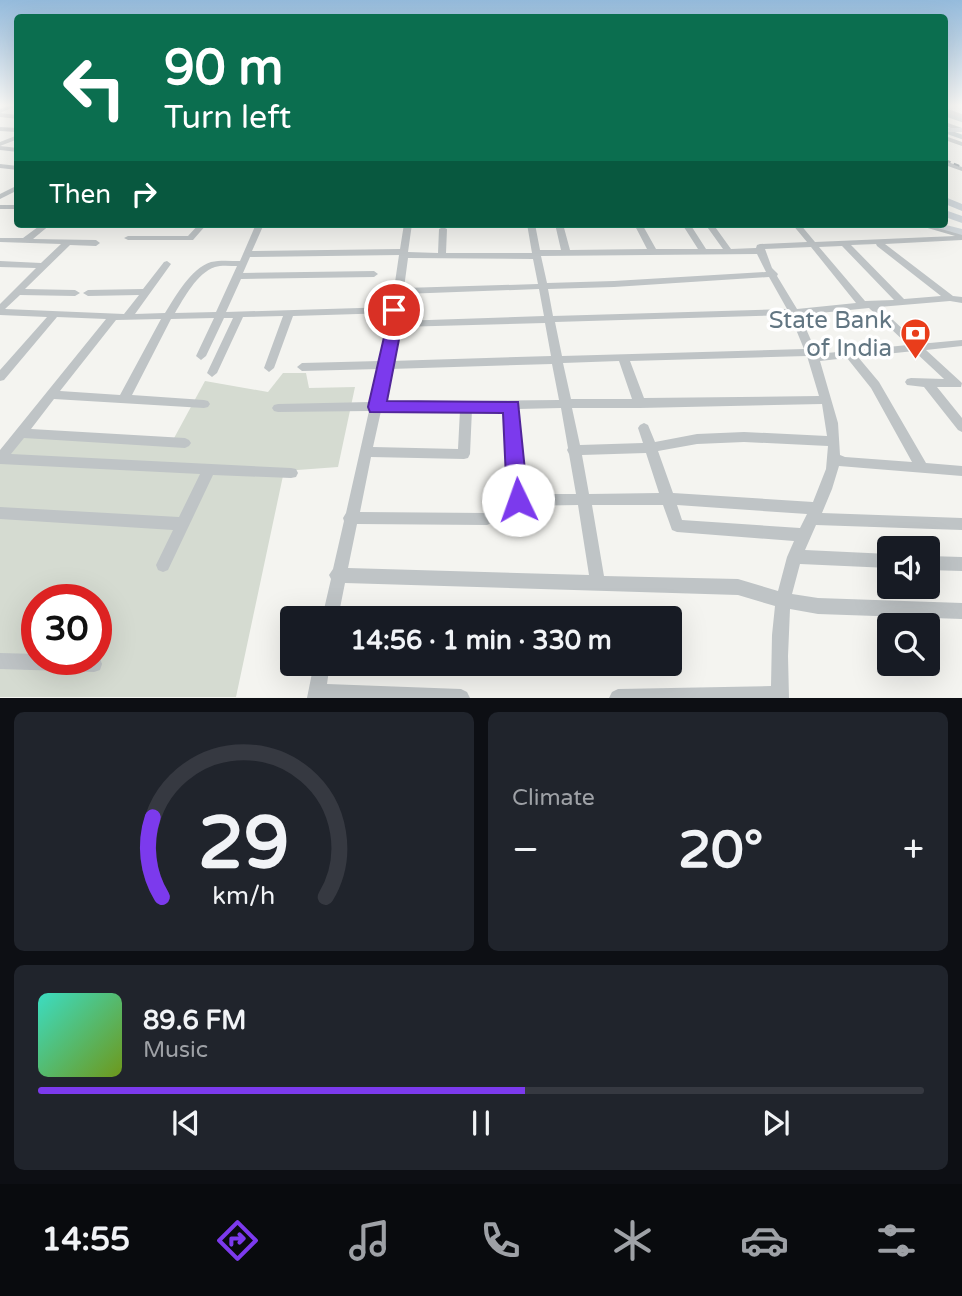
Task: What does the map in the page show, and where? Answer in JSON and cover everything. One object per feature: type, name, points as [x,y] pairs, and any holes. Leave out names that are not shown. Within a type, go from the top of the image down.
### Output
[{"type":"main road","points":[[944,228],[962,233]]},
{"type":"street","points":[[25,241],[42,228]]},
{"type":"street","points":[[128,238],[190,238],[199,228]]},
{"type":"street","points":[[201,356],[258,228]]},
{"type":"street","points":[[332,606],[365,452],[370,407],[394,324],[389,311],[397,291],[407,228]]},
{"type":"street","points":[[532,228],[552,321],[564,406],[585,500],[598,583]]},
{"type":"street","points":[[560,228],[565,253]]},
{"type":"street","points":[[640,228],[653,252]]},
{"type":"street","points":[[689,228],[703,251]]},
{"type":"street","points":[[712,228],[728,250]]},
{"type":"street","points":[[799,228],[810,245],[862,304],[871,305],[959,384]]},
{"type":"street","points":[[938,228],[962,233]]},
{"type":"street","points":[[442,256],[443,229]]},
{"type":"street","points":[[760,250],[761,245],[880,244],[962,233]]},
{"type":"street","points":[[620,239],[626,252]]},
{"type":"street","points":[[0,240],[96,243]]},
{"type":"street","points":[[0,311],[68,242]]},
{"type":"street","points":[[880,244],[950,298]]},
{"type":"street","points":[[846,245],[901,302]]},
{"type":"street","points":[[124,400],[185,289],[209,265],[246,258],[760,250]]},
{"type":"street","points":[[618,698],[780,696],[779,613],[782,600],[803,535],[828,483],[835,458],[833,422],[811,355],[794,312],[760,250]]},
{"type":"street","points":[[127,317],[167,264]]},
{"type":"street","points":[[2,266],[43,266]]},
{"type":"street","points":[[239,276],[374,274]]},
{"type":"street","points":[[397,291],[774,274]]},
{"type":"street","points":[[17,292],[75,293]]},
{"type":"street","points":[[88,293],[145,292]]},
{"type":"street","points":[[394,324],[794,312],[950,298],[962,300]]},
{"type":"street","points":[[0,311],[127,317],[389,311]]},
{"type":"street","points":[[0,377],[55,314]]},
{"type":"street","points":[[269,368],[288,315]]},
{"type":"street","points":[[0,459],[114,316]]},
{"type":"street","points":[[212,373],[239,316]]},
{"type":"street","points":[[302,367],[623,357],[849,354],[962,343]]},
{"type":"street","points":[[849,354],[875,385],[923,469]]},
{"type":"street","points":[[623,357],[640,404]]},
{"type":"street","points":[[911,382],[959,384]]},
{"type":"street","points":[[927,383],[962,428]]},
{"type":"street","points":[[51,395],[204,404]]},
{"type":"street","points":[[278,408],[564,406],[825,400]]},
{"type":"street","points":[[512,406],[518,500],[667,499],[814,514],[962,524]]},
{"type":"street","points":[[365,452],[464,454],[466,407]]},
{"type":"street","points":[[644,428],[677,526],[803,535]]},
{"type":"street","points":[[21,433],[185,443]]},
{"type":"street","points":[[573,450],[650,448],[709,438],[786,437],[833,441]]},
{"type":"street","points":[[835,458],[843,462],[962,471]]},
{"type":"street","points":[[0,459],[291,473]]},
{"type":"street","points":[[163,565],[209,469]]},
{"type":"street","points":[[0,513],[184,524]]},
{"type":"street","points":[[350,518],[487,519]]},
{"type":"street","points":[[795,557],[877,560]]},
{"type":"street","points":[[940,563],[962,564]]},
{"type":"street","points":[[337,575],[738,587],[782,600],[840,608],[962,611]]},
{"type":"street","points":[[0,661],[21,662]]},
{"type":"street","points":[[320,676],[316,695],[461,698]]},
{"type":"shaded area","points":[[283,373],[306,373],[309,388],[355,387],[338,467],[284,471],[236,697],[0,697],[0,463],[26,430],[173,440],[205,381],[268,392]]},
{"type":"railway","points":[[948,161],[962,167]]},
{"type":"place","name":"State Bank of India","points":[[915,361]]},
{"type":"route","points":[[394,310],[394,324],[376,407],[512,406],[518,500]]}]
